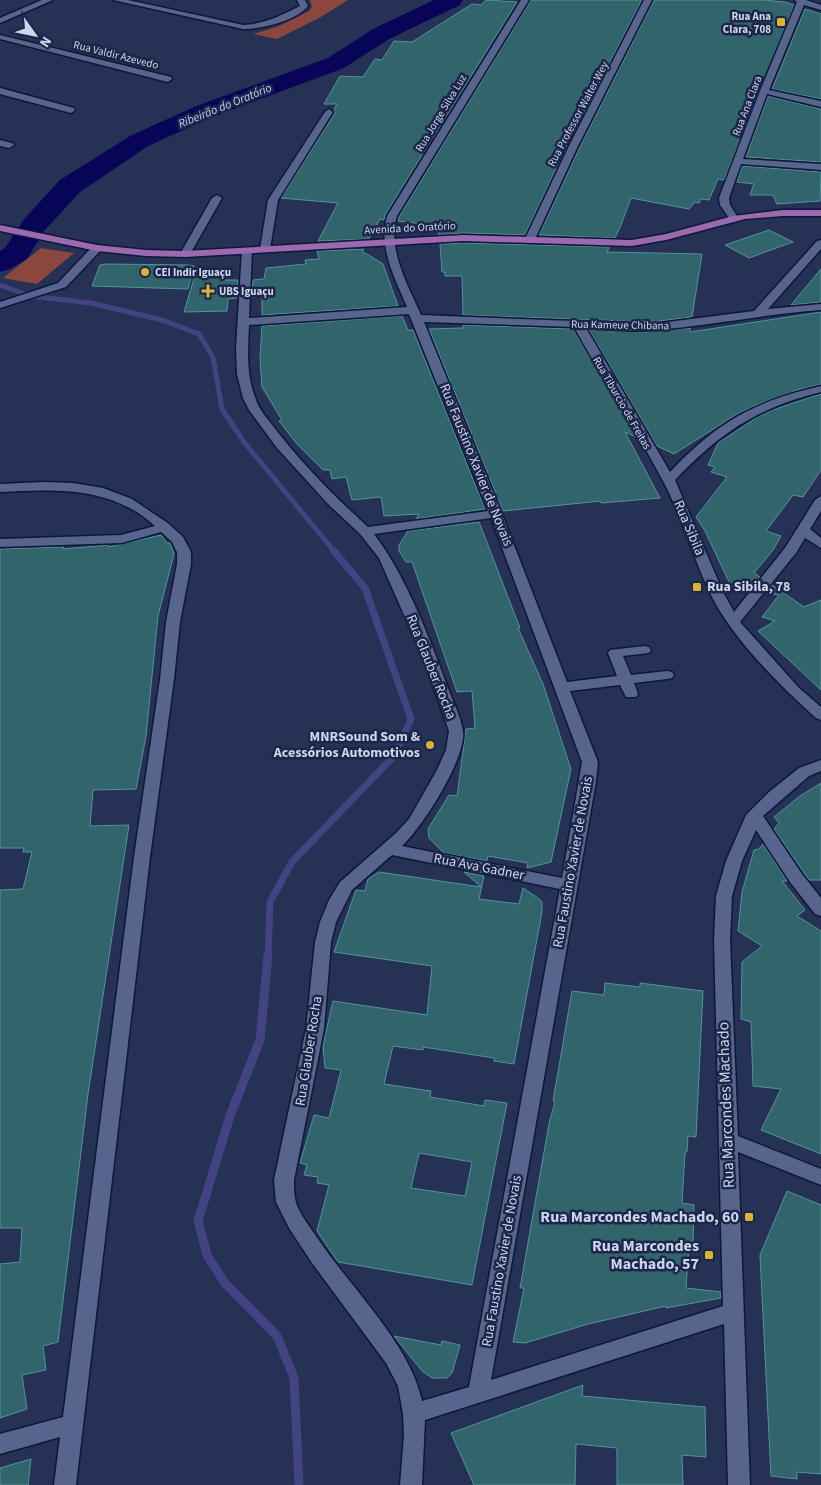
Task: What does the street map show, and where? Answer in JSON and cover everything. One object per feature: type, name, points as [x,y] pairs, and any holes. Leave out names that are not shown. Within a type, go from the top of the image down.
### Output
[{"type":"main road","name":"Avenida do Oratório","points":[[0,228],[97,248],[146,253],[186,254],[464,238],[632,243],[652,241],[734,219],[780,213],[821,213]]},
{"type":"street","points":[[0,20],[49,0]]},
{"type":"street","points":[[117,0],[254,28],[270,24],[301,9],[304,6],[301,0]]},
{"type":"street","name":"Rua Jorge Silva Luz","points":[[388,242],[387,230],[392,216],[525,0]]},
{"type":"street","name":"Rua Professor Walter Wey","points":[[530,239],[552,188],[648,0]]},
{"type":"street","points":[[800,0],[821,8]]},
{"type":"street","name":"Rua Ana Clara","points":[[734,219],[725,206],[724,198],[800,0]]},
{"type":"street","name":"Rua Valdir Azevedo","points":[[0,37],[168,79]]},
{"type":"street","points":[[0,91],[72,110]]},
{"type":"street","points":[[764,91],[821,104]]},
{"type":"street","points":[[265,249],[273,200],[329,112]]},
{"type":"street","points":[[738,161],[821,167]]},
{"type":"street","points":[[186,254],[217,198]]},
{"type":"street","name":"Rua Faustino Xavier de Novais","points":[[388,242],[496,514],[590,762],[478,1394]]},
{"type":"street","points":[[758,313],[821,243]]},
{"type":"street","points":[[0,305],[62,285],[97,248]]},
{"type":"street","name":"Rua Glauber Rocha","points":[[247,250],[242,348],[243,374],[249,398],[255,410],[308,476],[365,531],[385,557],[430,658],[456,731],[454,750],[415,822],[346,886],[337,900],[328,922],[323,942],[315,1029],[284,1180],[286,1202],[296,1222],[393,1356],[408,1385],[414,1414],[415,1435],[411,1485]]},
{"type":"street","name":"Rua Kameue Chibana","points":[[244,322],[416,314],[578,324],[674,326],[758,313],[821,307]]},
{"type":"street","name":"Rua Tiburcio de Freitas","points":[[578,324],[610,382],[669,480]]},
{"type":"street","points":[[669,480],[708,441],[731,424],[763,407],[797,394],[821,389]]},
{"type":"street","name":"Rua Sibila","points":[[669,480],[716,592],[733,622],[794,691],[821,715]]},
{"type":"street","points":[[0,488],[73,487],[103,492],[142,510],[178,540],[184,548],[184,564],[173,622],[166,688],[142,857],[65,1485]]},
{"type":"street","points":[[733,622],[791,550],[821,500]]},
{"type":"street","points":[[365,531],[496,514]]},
{"type":"street","points":[[0,543],[122,539],[164,528]]},
{"type":"street","points":[[803,530],[821,544]]},
{"type":"street","points":[[628,687],[615,653],[644,650]]},
{"type":"street","points":[[563,687],[628,687],[667,675]]},
{"type":"street","name":"Rua Marcondes Machado","points":[[739,1485],[727,1140],[722,940],[724,896],[734,861],[754,815],[804,772],[821,765]]},
{"type":"street","points":[[754,815],[796,878],[821,910]]},
{"type":"street","name":"Rua Ava Gadner","points":[[389,848],[569,885]]},
{"type":"street","points":[[727,1140],[821,1177]]},
{"type":"street","points":[[414,1414],[733,1312]]},
{"type":"street","points":[[0,1444],[72,1424]]},
{"type":"shaded area","points":[[310,0],[348,0],[321,17],[277,39],[253,34],[279,26],[309,11],[312,7]]},
{"type":"shaded area","points":[[41,248],[74,253],[37,284],[3,278]]},
{"type":"building","points":[[486,0],[517,2],[385,215],[384,220],[380,219],[369,239],[318,241],[338,203],[281,198],[335,113],[334,110],[337,104],[324,104],[340,76],[363,77],[375,59],[382,60],[394,41],[412,42],[472,4],[481,5]]},
{"type":"building","points":[[531,0],[642,0],[566,147],[525,235],[463,233],[439,235],[438,226],[398,221],[399,217]]},
{"type":"building","points":[[654,0],[763,0],[785,2],[794,5],[724,180],[718,179],[709,200],[701,199],[699,203],[695,202],[689,209],[631,198],[615,238],[539,235],[579,149]]},
{"type":"building","points":[[805,9],[821,14],[821,99],[772,89]]},
{"type":"building","points":[[768,96],[821,109],[821,162],[746,157]]},
{"type":"building","points":[[742,166],[821,172],[820,201],[777,204],[773,195],[750,195],[754,184],[737,182]]},
{"type":"building","points":[[769,230],[793,242],[749,258],[725,245]]},
{"type":"building","points":[[440,244],[609,247],[607,252],[702,254],[692,317],[652,322],[463,315],[462,276],[445,276],[445,272],[442,272]]},
{"type":"building","points":[[364,249],[362,251],[383,264],[398,306],[262,315],[262,296],[252,297],[253,280],[264,279],[266,268],[306,264],[305,260],[319,259],[317,251]]},
{"type":"building","name":"CEI Indir Iguaçu","points":[[100,265],[194,266],[188,289],[92,286]]},
{"type":"building","points":[[821,269],[821,302],[791,305]]},
{"type":"building","points":[[195,275],[221,275],[221,280],[238,280],[237,298],[228,299],[227,311],[184,312]]},
{"type":"building","points":[[821,312],[821,384],[797,390],[737,414],[674,454],[657,446],[589,330],[646,332],[690,328],[690,332]]},
{"type":"building","points":[[402,316],[408,330],[413,330],[485,509],[416,519],[419,514],[384,516],[381,497],[352,500],[346,477],[332,479],[330,470],[323,470],[297,444],[279,421],[282,420],[262,387],[260,358],[262,326]]},
{"type":"building","points":[[463,325],[573,329],[636,437],[625,432],[660,498],[601,503],[601,501],[503,511],[429,329],[463,328]]},
{"type":"building","points":[[821,394],[821,470],[803,497],[793,495],[766,531],[781,536],[773,550],[754,573],[760,577],[749,590],[731,586],[705,531],[696,517],[727,477],[711,472],[715,467],[708,465],[718,443],[759,416]]},
{"type":"building","points":[[479,522],[520,628],[518,628],[543,684],[571,769],[551,862],[527,868],[528,863],[488,856],[487,861],[444,853],[429,838],[428,829],[449,795],[457,796],[466,729],[475,728],[472,691],[457,692],[412,562],[406,562],[399,551],[399,545],[408,531]]},
{"type":"building","points":[[161,535],[167,543],[170,543],[174,554],[158,616],[146,736],[136,789],[93,790],[90,826],[129,825],[88,1094],[58,1342],[43,1346],[46,1370],[22,1375],[27,1409],[0,1418],[0,1264],[20,1262],[22,1228],[0,1228],[0,890],[23,889],[32,852],[23,852],[24,848],[0,848],[0,549],[64,547],[63,549],[108,545],[109,547]]},
{"type":"building","points":[[772,585],[804,607],[821,600],[821,690],[758,631],[775,621],[762,617],[779,595],[766,593]]},
{"type":"building","points":[[821,783],[821,880],[809,880],[774,829],[779,823],[774,817],[800,796]]},
{"type":"building","points":[[763,844],[787,881],[782,881],[805,910],[797,916],[821,931],[821,1154],[761,1130],[781,1089],[753,1086],[751,1022],[741,1019],[742,962],[762,946],[738,931],[742,892],[754,850],[759,849]]},
{"type":"building","points":[[379,872],[481,887],[464,872],[484,876],[479,899],[519,904],[523,888],[542,902],[542,912],[514,1064],[494,1061],[494,1058],[423,1047],[423,1050],[393,1046],[384,1084],[431,1091],[430,1097],[484,1106],[485,1100],[507,1103],[472,1285],[338,1262],[317,1231],[329,1185],[317,1183],[318,1177],[304,1175],[307,1165],[300,1163],[314,1115],[329,1118],[341,1070],[325,1068],[323,1046],[333,1001],[427,1015],[432,966],[334,952],[356,890],[365,891],[368,879]],"holes":[[[419,1153],[472,1162],[465,1196],[411,1188]]]},
{"type":"building","points":[[605,983],[640,987],[640,983],[703,991],[696,1137],[688,1136],[687,1152],[685,1152],[682,1203],[694,1205],[693,1245],[689,1245],[686,1288],[721,1292],[721,1298],[666,1308],[666,1306],[588,1324],[525,1343],[513,1342],[524,1288],[520,1288],[549,1124],[555,1102],[553,1101],[572,991],[604,995]]},
{"type":"building","points":[[787,1191],[821,1205],[821,1474],[797,1472],[797,1479],[771,1476],[760,1255]]},
{"type":"building","points":[[394,1336],[441,1345],[442,1341],[460,1345],[452,1373],[447,1378],[432,1378],[422,1371]]},
{"type":"building","points":[[583,1385],[582,1396],[705,1407],[706,1457],[682,1455],[683,1485],[617,1485],[617,1448],[576,1444],[575,1485],[474,1485],[451,1433]]},
{"type":"building","points":[[31,1459],[28,1485],[0,1485],[0,1468]]},
{"type":"waterway","name":"Ribeirão do Oratório","points":[[0,263],[17,253],[24,238],[34,225],[70,186],[139,141],[203,112],[336,63],[381,34],[452,0]]},
{"type":"waterway","points":[[0,285],[31,296],[91,303],[162,320],[199,334],[213,357],[222,409],[244,442],[334,551]]},
{"type":"waterway","points":[[268,957],[270,902],[292,862],[394,756],[411,719],[365,588],[333,550]]},
{"type":"waterway","points":[[268,955],[260,1040],[230,1116],[198,1221],[207,1255],[225,1283],[277,1336],[294,1378],[299,1485]]},
{"type":"place","name":"Rua Ana Clara, 708","points":[[781,22]]},
{"type":"place","name":"CEI Indir Iguaçu","points":[[145,272]]},
{"type":"place","name":"UBS Iguaçu","points":[[208,291]]},
{"type":"place","name":"Rua Sibila, 78","points":[[697,587]]},
{"type":"place","name":"MNRSound Som & Acessórios Automotivos","points":[[430,745]]},
{"type":"place","name":"Rua Marcondes Machado, 60","points":[[749,1217]]},
{"type":"place","name":"Rua Marcondes Machado, 57","points":[[709,1255]]}]
